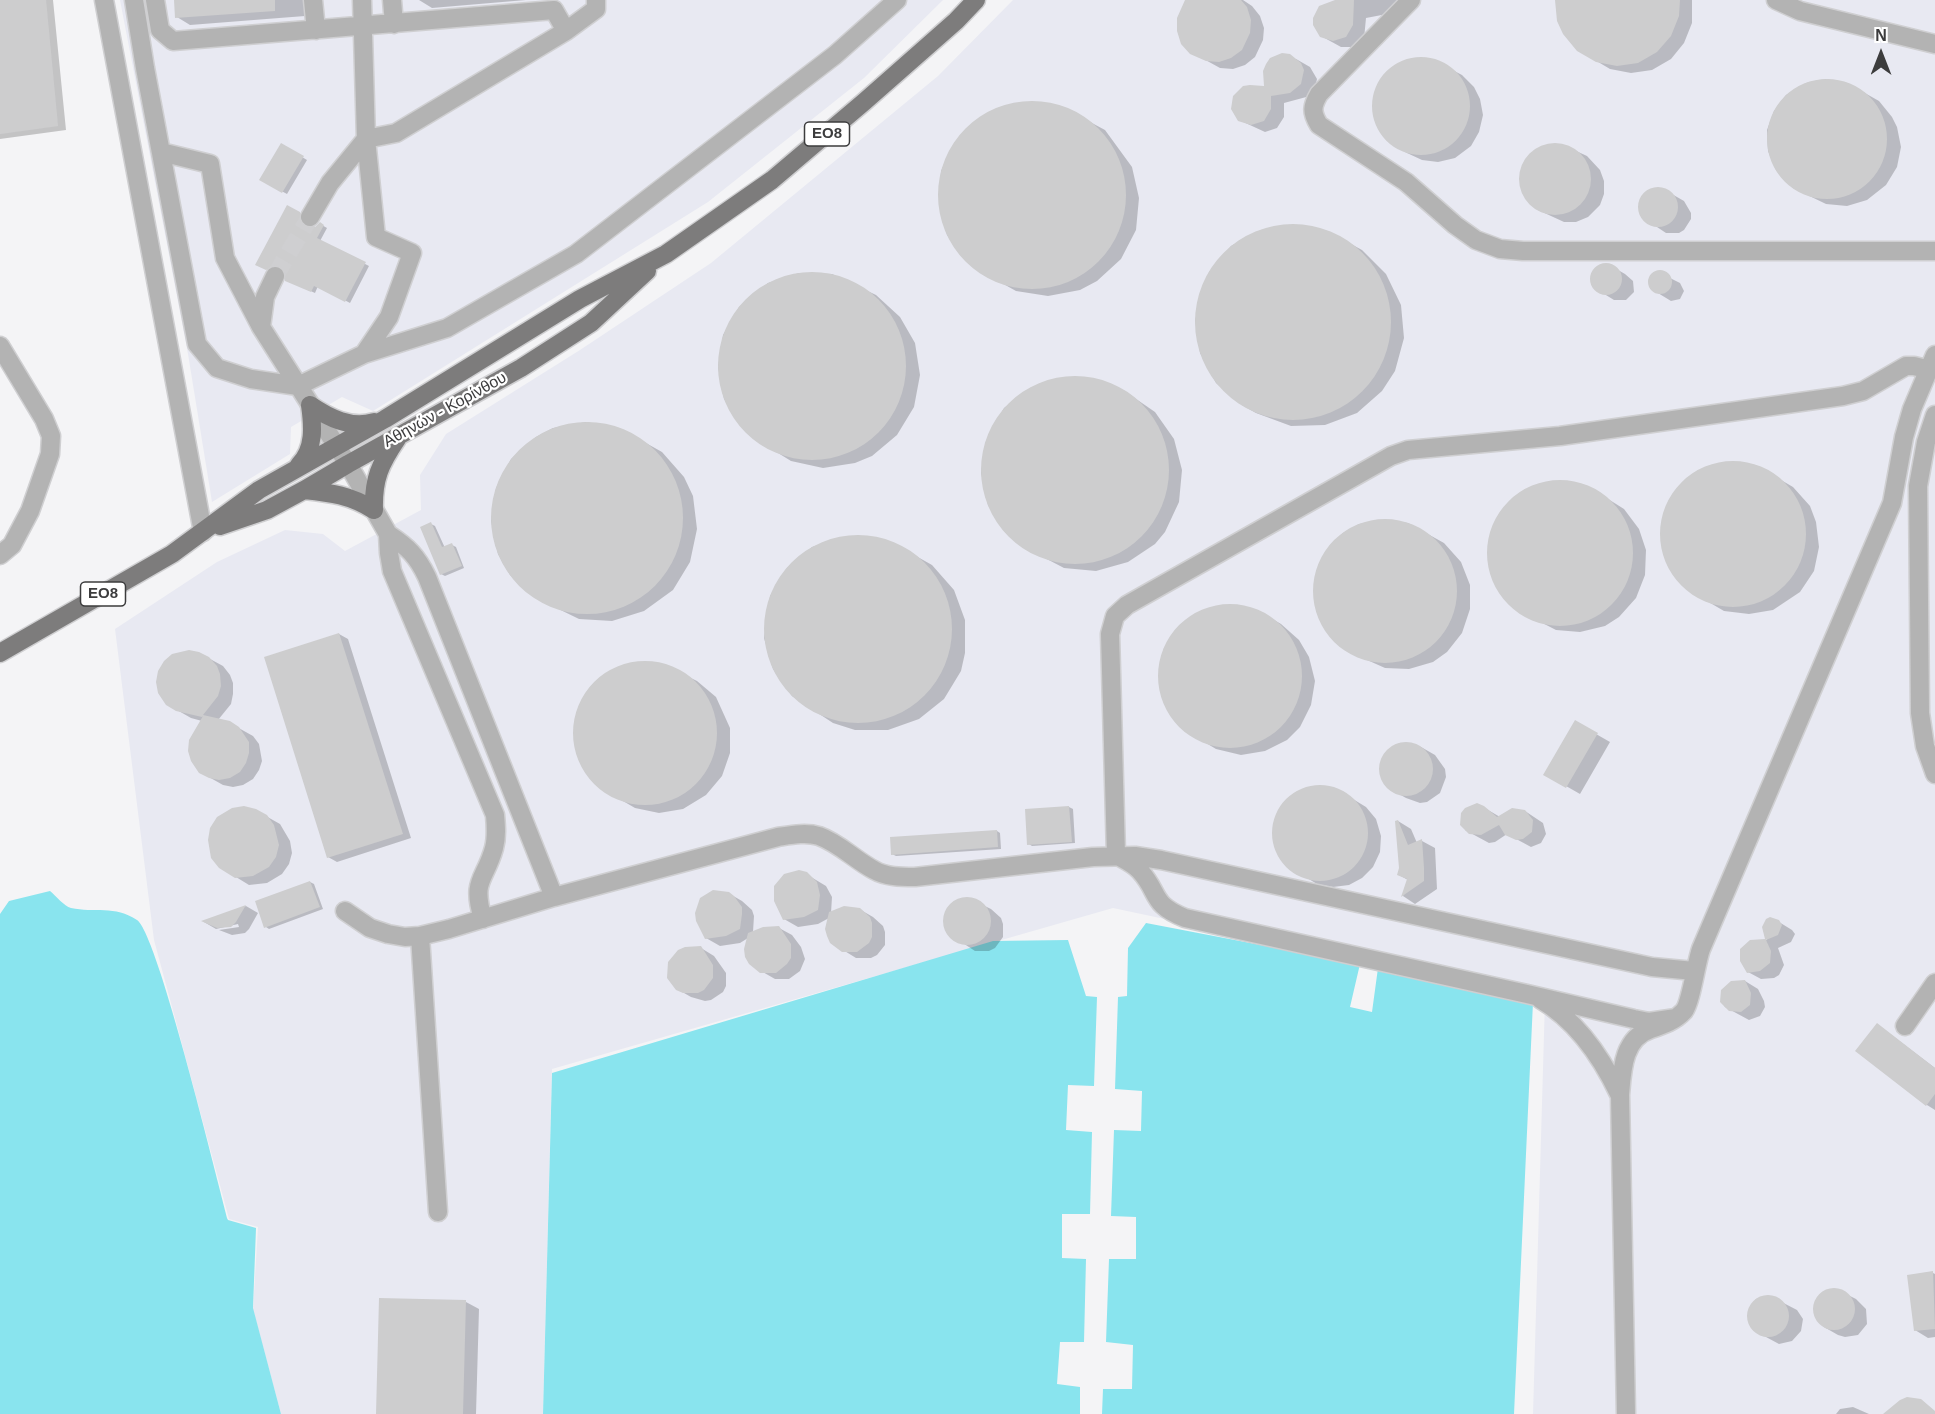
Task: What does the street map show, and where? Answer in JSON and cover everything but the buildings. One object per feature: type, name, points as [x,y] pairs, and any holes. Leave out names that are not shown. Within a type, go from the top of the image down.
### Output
[{"type":"main road","name":"Αθηνών - Κορίνθου","points":[[0,653],[172,554],[259,490],[385,419],[580,299],[666,254],[772,180],[914,58],[976,0]]},
{"type":"main road","name":"Αθηνών - Κορίνθου","points":[[203,532],[267,510],[520,368],[591,323],[666,254]]},
{"type":"main road","points":[[310,405],[326,416],[345,423],[365,425],[385,419]]},
{"type":"main road","points":[[294,470],[305,459],[311,441],[313,423],[310,405]]},
{"type":"main road","points":[[374,510],[377,475],[398,437]]},
{"type":"main road","points":[[304,490],[343,495],[360,501],[374,510]]},
{"type":"street","points":[[104,0],[203,532]]},
{"type":"street","points":[[134,0],[144,68],[197,344],[217,368],[251,379],[298,386],[364,354],[447,327],[576,254],[835,55],[897,0]]},
{"type":"street","points":[[155,0],[160,30],[173,41],[364,27],[555,5],[566,31]]},
{"type":"street","points":[[313,0],[316,30]]},
{"type":"street","points":[[362,0],[366,139],[376,237],[412,253],[389,317],[364,354]]},
{"type":"street","points":[[392,0],[394,24]]},
{"type":"street","points":[[310,217],[330,183],[366,139],[396,133],[566,31],[597,9],[596,0]]},
{"type":"street","points":[[1411,0],[1319,94],[1313,105],[1313,115],[1319,124],[1406,182],[1455,225],[1476,240],[1500,249],[1522,250],[1935,250]]},
{"type":"street","points":[[1776,0],[1800,11],[1935,44]]},
{"type":"street","points":[[161,152],[210,164],[225,258],[261,327],[348,464],[388,534],[405,545],[418,560],[554,897]]},
{"type":"street","points":[[261,327],[265,297],[275,276]]},
{"type":"street","points":[[0,346],[44,419],[51,436],[50,454],[30,511],[12,545],[0,555]]},
{"type":"street","points":[[1626,1414],[1620,1095],[1626,1054],[1634,1040],[1645,1031],[1676,1018],[1688,1004],[1694,971],[1705,938],[1883,527],[1898,482],[1904,437],[1912,409],[1932,362]]},
{"type":"street","points":[[1116,855],[1110,634],[1116,616],[1127,605],[1391,456],[1408,450],[1560,436],[1843,396],[1863,391],[1906,366],[1932,362]]},
{"type":"street","points":[[1935,415],[1926,442],[1918,486],[1920,713],[1925,746],[1935,774]]},
{"type":"street","points":[[1904,437],[1926,442]]},
{"type":"street","points":[[388,534],[388,553],[392,571],[495,814],[497,832],[494,849],[479,882],[477,895],[483,920]]},
{"type":"street","points":[[345,911],[370,928],[388,934],[405,937],[420,936],[483,920],[554,897],[778,837],[799,834],[818,836],[837,845],[876,871],[895,877],[915,877],[1116,855],[1161,860],[1652,967],[1694,971]]},
{"type":"street","points":[[1116,855],[1130,862],[1141,872],[1159,903],[1169,912],[1185,918],[1649,1022],[1676,1018]]},
{"type":"street","points":[[420,936],[438,1212]]},
{"type":"street","points":[[1905,1026],[1935,983]]},
{"type":"street","points":[[1527,994],[1550,1005],[1588,1041],[1607,1069],[1620,1095]]},
{"type":"shaded area","points":[[120,0],[943,0],[864,78],[708,202],[373,411],[342,397],[291,427],[290,454],[212,502],[188,354]]},
{"type":"shaded area","points":[[1013,0],[1935,0],[1935,1414],[1533,1414],[1545,1000],[1113,908],[552,1069],[543,1414],[281,1414],[253,1310],[258,1227],[229,1219],[154,940],[115,629],[217,562],[285,530],[323,534],[345,551],[421,510],[420,475],[446,434],[580,350],[711,263],[938,76]]},
{"type":"water","points":[[50,891],[71,908],[113,911],[129,915],[137,920],[146,935],[159,967],[172,1011],[228,1220],[256,1228],[253,1308],[281,1414],[0,1414],[0,914],[9,901]]},
{"type":"water","points":[[1146,923],[1360,964],[1350,1007],[1372,1012],[1378,968],[1533,1002],[1514,1414],[1102,1414],[1103,1389],[1132,1389],[1133,1345],[1106,1342],[1109,1259],[1136,1259],[1136,1217],[1111,1216],[1114,1130],[1141,1131],[1142,1091],[1115,1089],[1118,997],[1127,996],[1128,948]]},
{"type":"water","points":[[1068,940],[1086,996],[1097,997],[1094,1086],[1068,1085],[1066,1130],[1092,1132],[1090,1214],[1062,1214],[1062,1258],[1086,1259],[1084,1342],[1060,1342],[1057,1384],[1080,1387],[1080,1414],[543,1414],[552,1073],[993,941]]},
{"type":"tunnel","points":[[275,276],[310,217]]}]
